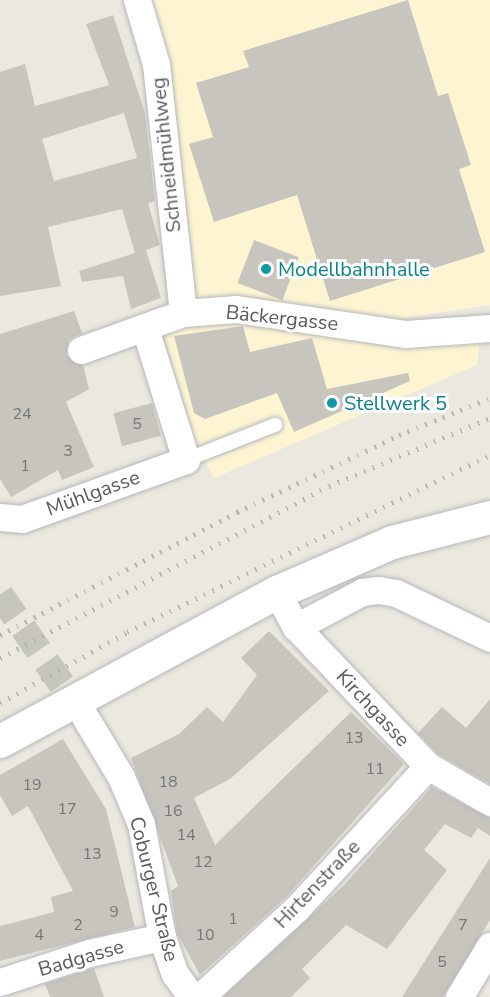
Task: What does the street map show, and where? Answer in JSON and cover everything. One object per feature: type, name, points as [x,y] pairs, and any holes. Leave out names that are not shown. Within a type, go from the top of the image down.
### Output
[{"type":"street","name":"Schneidmühlweg","points":[[137,0],[156,64],[183,313]]},
{"type":"street","name":"Bäckergasse","points":[[81,350],[183,313],[236,309],[406,333],[490,328]]},
{"type":"street","points":[[145,328],[186,460]]},
{"type":"street","name":"Mühlgasse","points":[[0,517],[22,519],[186,460]]},
{"type":"street","points":[[0,741],[277,592],[392,542],[490,517]]},
{"type":"street","points":[[297,627],[362,592],[379,591],[396,593],[490,638]]},
{"type":"street","name":"Kirchgasse","points":[[277,592],[297,627],[428,766],[490,802]]},
{"type":"street","name":"Coburger Straße","points":[[85,717],[121,777],[141,824],[162,937],[176,974],[192,997]]},
{"type":"street","name":"Hirtenstraße","points":[[200,997],[297,908],[428,766]]},
{"type":"street","name":"Badgasse","points":[[0,982],[89,953],[162,937]]},
{"type":"street","points":[[459,997],[490,946]]},
{"type":"lane","points":[[186,460],[274,425]]},
{"type":"shaded area","points":[[143,0],[490,0],[490,305],[377,322],[191,299]]},
{"type":"shaded area","points":[[238,314],[480,339],[477,365],[214,478],[196,444],[162,329]]},
{"type":"building","points":[[408,0],[438,96],[448,93],[471,165],[459,169],[485,252],[330,301],[297,195],[214,222],[189,144],[213,137],[196,83],[249,67],[243,51]]},
{"type":"building","points":[[113,15],[145,113],[155,201],[148,203],[160,245],[146,250],[161,298],[131,309],[123,276],[82,282],[79,271],[135,253],[122,209],[48,227],[61,286],[0,296],[0,72],[25,64],[35,106],[109,85],[86,24]],"holes":[[[124,113],[137,158],[54,181],[42,139]]]},
{"type":"building","name":"Modellbahnhalle","points":[[254,240],[299,257],[282,300],[238,283]]},
{"type":"building","points":[[74,311],[82,333],[69,340],[66,355],[83,365],[89,389],[66,402],[94,467],[62,480],[58,470],[11,497],[0,479],[0,334]]},
{"type":"building","points":[[243,326],[250,352],[312,338],[327,389],[408,373],[410,381],[294,432],[277,393],[205,419],[194,413],[174,336]]},
{"type":"building","points":[[152,403],[161,436],[122,446],[113,413]]},
{"type":"building","points":[[269,631],[329,691],[230,779],[194,798],[215,845],[351,712],[404,764],[286,897],[200,975],[177,933],[171,891],[178,886],[131,758],[179,734],[207,707],[223,722],[257,675],[241,658]]},
{"type":"building","points":[[490,699],[490,784],[438,754],[418,733],[442,707],[466,728]]},
{"type":"building","points":[[63,739],[106,809],[135,927],[0,961],[0,926],[54,912],[51,897],[73,891],[28,806],[12,816],[0,795],[0,775]]},
{"type":"building","points":[[432,787],[490,818],[490,836],[478,828],[471,838],[445,824],[424,850],[447,870],[387,949],[346,925],[302,969],[310,978],[291,997],[223,997],[344,885]]},
{"type":"building","points":[[490,858],[490,920],[443,997],[402,997]]},
{"type":"building","points":[[94,968],[104,997],[50,997],[45,984]]},
{"type":"tunnel","points":[[0,594],[85,717]]},
{"type":"railway","points":[[0,635],[237,512],[399,435],[490,398]]},
{"type":"railway","points":[[0,658],[329,486],[490,418]]},
{"type":"railway","points":[[0,703],[127,632],[490,455]]},
{"type":"place","name":"Modellbahnhalle","points":[[266,269]]},
{"type":"place","name":"Stellwerk 5","points":[[332,403]]}]
